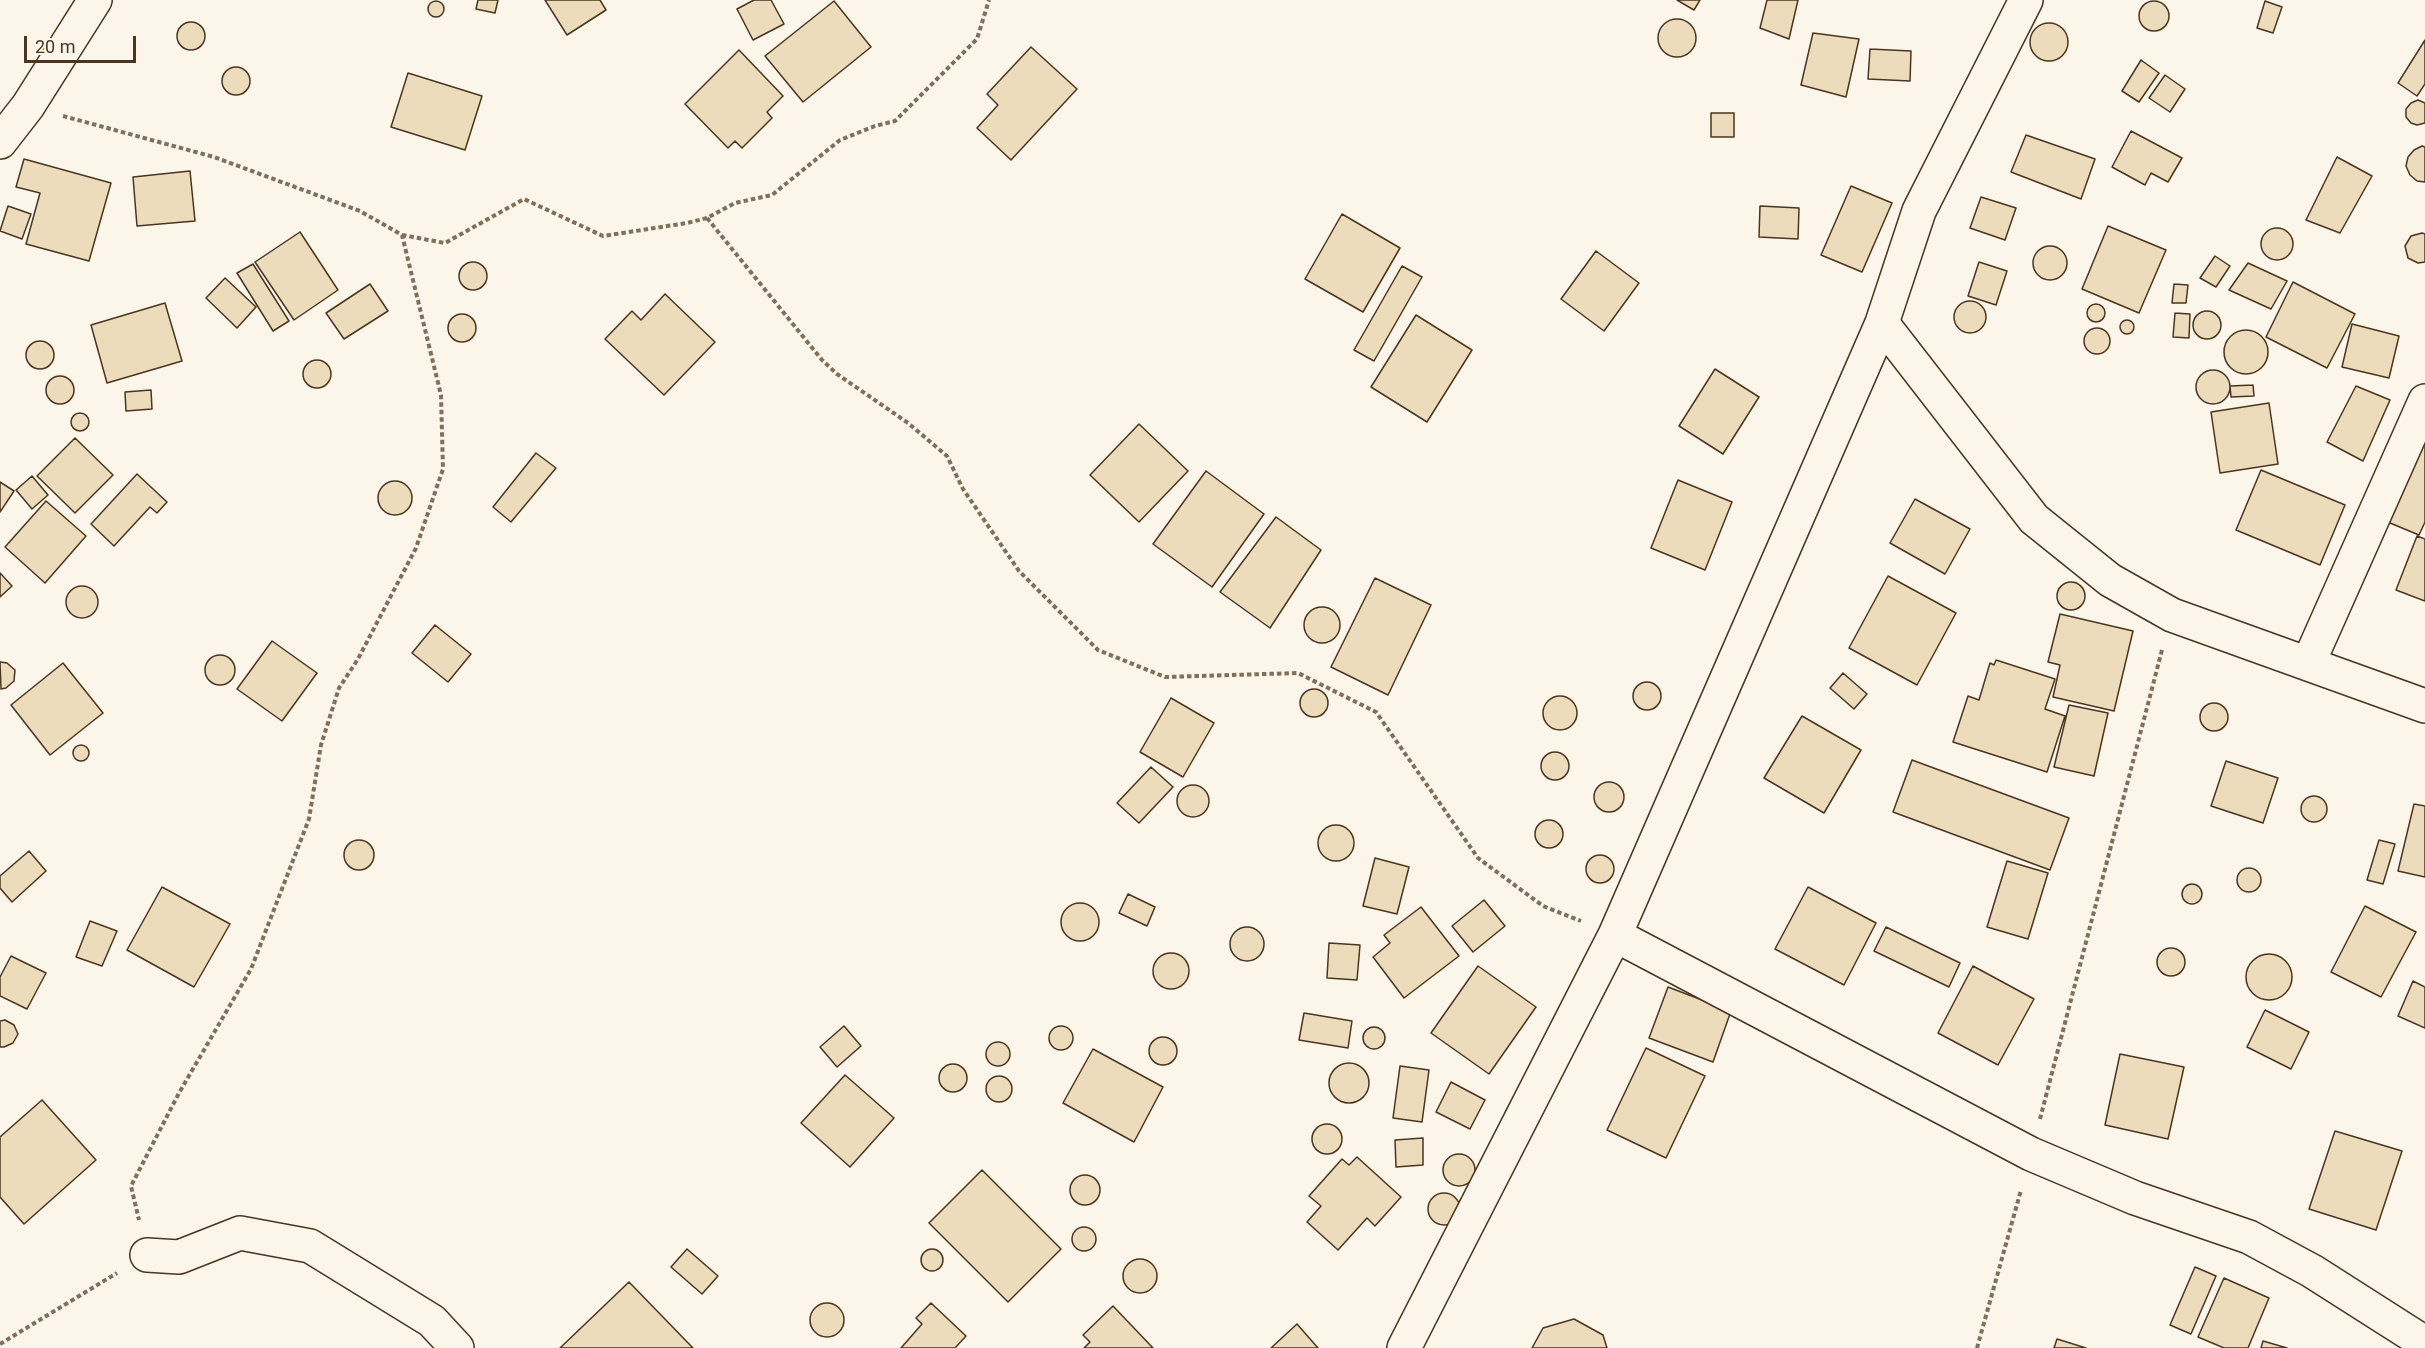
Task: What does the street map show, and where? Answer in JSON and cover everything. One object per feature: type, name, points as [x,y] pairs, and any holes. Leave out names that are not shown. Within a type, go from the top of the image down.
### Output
[{"type":"street","points":[[0,142],[28,106],[95,0]]},
{"type":"street","points":[[1404,1348],[1616,935],[1882,324],[1919,211],[2026,0]]},
{"type":"street","points":[[1882,324],[2034,519],[2109,580],[2172,615],[2425,706]]},
{"type":"street","points":[[2308,664],[2425,401]]},
{"type":"street","points":[[1616,935],[2031,1154],[2135,1198],[2249,1237],[2313,1271],[2425,1343]]},
{"type":"street","points":[[147,1255],[179,1257],[240,1233],[310,1246],[432,1321],[458,1348]]},
{"type":"path","points":[[28,106],[214,157],[360,211],[402,235],[445,243],[524,199],[603,236],[687,224],[707,218],[735,203],[772,195],[840,140],[875,126],[895,121],[977,39],[989,0]]},
{"type":"path","points":[[707,218],[822,360],[837,374],[908,423],[947,456],[963,489],[1019,572],[1098,650],[1165,677],[1298,673],[1376,712],[1478,858],[1542,906],[1616,935]]},
{"type":"path","points":[[0,1344],[147,1255],[131,1186],[179,1093],[251,969],[309,819],[321,745],[339,688],[358,658],[416,548],[443,469],[441,395],[402,235]]},
{"type":"path","points":[[1977,1348],[2031,1154],[2172,615]]},
{"type":"building","points":[[478,0],[498,0],[495,13],[476,9]]},
{"type":"building","points":[[545,0],[600,0],[606,10],[567,35]]},
{"type":"building","points":[[754,0],[771,0],[784,24],[753,40],[737,9]]},
{"type":"building","points":[[1677,0],[1700,0],[1694,10]]},
{"type":"building","points":[[1767,0],[1798,0],[1789,39],[1760,28]]},
{"type":"building","points":[[436,1],[442,3],[444,9],[442,15],[436,17],[430,15],[428,9],[430,3]]},
{"type":"building","points":[[834,1],[871,47],[803,102],[765,56]]},
{"type":"building","points":[[2154,1],[2165,5],[2169,16],[2165,27],[2154,31],[2143,27],[2139,16],[2143,5]]},
{"type":"building","points":[[2265,1],[2282,7],[2273,33],[2257,28]]},
{"type":"building","points":[[1677,19],[1691,24],[1696,38],[1691,52],[1677,57],[1663,52],[1658,38],[1663,24]]},
{"type":"building","points":[[191,22],[201,26],[205,36],[201,46],[191,50],[181,46],[177,36],[181,26]]},
{"type":"building","points":[[2049,23],[2062,29],[2068,42],[2062,55],[2049,61],[2036,55],[2030,42],[2036,29]]},
{"type":"building","points":[[1813,33],[1859,39],[1846,97],[1801,85]]},
{"type":"building","points":[[2425,40],[2425,84],[2417,96],[2398,83]]},
{"type":"building","points":[[1031,47],[1077,89],[1011,160],[977,128],[998,105],[987,94]]},
{"type":"building","points":[[1870,49],[1911,51],[1910,81],[1868,79]]},
{"type":"building","points":[[739,50],[783,96],[767,112],[772,118],[742,148],[735,141],[728,148],[685,104]]},
{"type":"building","points":[[2141,60],[2159,73],[2139,102],[2122,91]]},
{"type":"building","points":[[236,67],[246,71],[250,81],[246,91],[236,95],[226,91],[222,81],[226,71]]},
{"type":"building","points":[[408,73],[482,96],[465,150],[391,127]]},
{"type":"building","points":[[2165,75],[2185,89],[2170,112],[2149,98]]},
{"type":"building","points":[[2418,100],[2425,103],[2425,123],[2417,125],[2411,123],[2406,117],[2406,109]]},
{"type":"building","points":[[1711,113],[1734,113],[1734,137],[1711,137]]},
{"type":"building","points":[[2131,131],[2182,158],[2168,182],[2151,173],[2145,185],[2112,167]]},
{"type":"building","points":[[2026,135],[2095,159],[2081,199],[2011,172]]},
{"type":"building","points":[[2422,146],[2425,147],[2425,182],[2417,181],[2410,175],[2406,166],[2408,157]]},
{"type":"building","points":[[2337,157],[2372,176],[2340,233],[2306,220]]},
{"type":"building","points":[[24,159],[111,183],[89,261],[26,244],[40,193],[16,187]]},
{"type":"building","points":[[190,171],[195,221],[137,226],[133,177]]},
{"type":"building","points":[[1851,186],[1892,203],[1862,272],[1821,255]]},
{"type":"building","points":[[1981,197],[2016,208],[2005,240],[1970,228]]},
{"type":"building","points":[[8,206],[31,214],[22,239],[0,231]]},
{"type":"building","points":[[1760,206],[1799,208],[1798,239],[1759,237]]},
{"type":"building","points":[[1342,214],[1400,248],[1363,312],[1305,279]]},
{"type":"building","points":[[2108,226],[2166,250],[2139,313],[2082,289]]},
{"type":"building","points":[[2277,228],[2288,233],[2293,244],[2288,255],[2277,260],[2266,255],[2261,244],[2266,233]]},
{"type":"building","points":[[300,232],[338,290],[294,320],[255,262]]},
{"type":"building","points":[[2425,234],[2425,262],[2418,263],[2408,258],[2405,246],[2411,236]]},
{"type":"building","points":[[2050,246],[2062,251],[2067,263],[2062,275],[2050,280],[2038,275],[2033,263],[2038,251]]},
{"type":"building","points":[[1596,251],[1639,283],[1604,331],[1561,299]]},
{"type":"building","points":[[2215,256],[2230,266],[2216,287],[2200,278]]},
{"type":"building","points":[[473,262],[483,266],[487,276],[483,286],[473,290],[463,286],[459,276],[463,266]]},
{"type":"building","points":[[1979,262],[2007,271],[1996,305],[1968,296]]},
{"type":"building","points":[[2248,263],[2287,281],[2271,309],[2229,290]]},
{"type":"building","points":[[253,264],[289,321],[273,331],[237,273]]},
{"type":"building","points":[[1402,266],[1422,277],[1374,361],[1354,350]]},
{"type":"building","points":[[225,278],[256,307],[237,328],[206,298]]},
{"type":"building","points":[[2293,282],[2355,314],[2327,368],[2266,337]]},
{"type":"building","points":[[370,284],[388,311],[344,339],[326,313]]},
{"type":"building","points":[[2174,284],[2188,285],[2186,303],[2172,303]]},
{"type":"building","points":[[665,294],[715,342],[664,395],[605,339],[632,311],[641,320]]},
{"type":"building","points":[[1970,301],[1981,306],[1986,317],[1981,328],[1970,333],[1959,328],[1954,317],[1959,306]]},
{"type":"building","points":[[165,303],[182,361],[107,383],[91,325]]},
{"type":"building","points":[[2092,304],[2100,304],[2105,309],[2103,320],[2092,322],[2087,317],[2087,309]]},
{"type":"building","points":[[2207,311],[2217,315],[2221,325],[2217,335],[2207,339],[2197,335],[2193,325],[2197,315]]},
{"type":"building","points":[[2175,313],[2190,314],[2189,338],[2173,337]]},
{"type":"building","points":[[462,314],[472,318],[476,328],[472,338],[462,342],[452,338],[448,328],[452,318]]},
{"type":"building","points":[[1416,315],[1472,350],[1427,422],[1371,387]]},
{"type":"building","points":[[2124,320],[2130,320],[2134,327],[2130,334],[2124,334],[2120,330],[2120,324]]},
{"type":"building","points":[[2352,324],[2399,336],[2389,378],[2342,367]]},
{"type":"building","points":[[2097,328],[2106,332],[2110,341],[2106,350],[2097,354],[2088,350],[2084,341],[2088,332]]},
{"type":"building","points":[[2246,330],[2255,331],[2262,336],[2267,343],[2267,361],[2262,368],[2255,373],[2246,374],[2237,373],[2230,368],[2225,361],[2224,352],[2225,343],[2230,336],[2237,331]]},
{"type":"building","points":[[40,341],[50,345],[54,355],[50,365],[40,369],[30,365],[26,355],[30,345]]},
{"type":"building","points":[[317,360],[327,364],[331,374],[327,384],[317,388],[307,384],[303,374],[307,364]]},
{"type":"building","points":[[1715,369],[1759,397],[1723,454],[1679,426]]},
{"type":"building","points":[[2213,370],[2225,375],[2230,387],[2225,399],[2213,404],[2201,399],[2196,387],[2201,375]]},
{"type":"building","points":[[60,376],[70,380],[74,390],[70,400],[60,404],[50,400],[46,390],[50,380]]},
{"type":"building","points":[[2253,385],[2254,396],[2231,397],[2230,386]]},
{"type":"building","points":[[2356,386],[2390,400],[2363,461],[2327,442]]},
{"type":"building","points":[[151,390],[152,409],[126,411],[125,392]]},
{"type":"building","points":[[2269,403],[2278,464],[2220,473],[2211,412]]},
{"type":"building","points":[[80,413],[86,416],[89,422],[86,428],[80,431],[74,428],[71,422],[74,416]]},
{"type":"building","points":[[1139,424],[1188,471],[1139,522],[1090,475]]},
{"type":"building","points":[[2425,436],[2425,522],[2419,535],[2378,518]]},
{"type":"building","points":[[75,438],[113,475],[75,513],[37,476]]},
{"type":"building","points":[[536,453],[556,468],[511,522],[493,507]]},
{"type":"building","points":[[2261,470],[2345,505],[2320,565],[2236,530]]},
{"type":"building","points":[[1206,471],[1264,514],[1212,587],[1153,544]]},
{"type":"building","points":[[137,474],[167,502],[157,513],[150,507],[114,546],[91,524]]},
{"type":"building","points":[[32,476],[48,495],[32,509],[16,490]]},
{"type":"building","points":[[1678,480],[1732,502],[1705,570],[1651,548]]},
{"type":"building","points":[[395,481],[407,486],[412,498],[407,510],[395,515],[383,510],[378,498],[383,486]]},
{"type":"building","points":[[0,482],[14,491],[0,512]]},
{"type":"building","points":[[1915,499],[1970,529],[1945,574],[1890,543]]},
{"type":"building","points":[[46,501],[86,536],[45,583],[5,547]]},
{"type":"building","points":[[1276,517],[1321,550],[1270,628],[1220,592]]},
{"type":"building","points":[[2417,536],[2425,539],[2425,601],[2396,590]]},
{"type":"building","points":[[0,573],[12,586],[0,597]]},
{"type":"building","points":[[1888,576],[1956,613],[1917,685],[1849,648]]},
{"type":"building","points":[[1375,578],[1431,605],[1388,695],[1331,667]]},
{"type":"building","points":[[2071,582],[2081,586],[2085,596],[2081,606],[2071,610],[2061,606],[2057,596],[2061,586]]},
{"type":"building","points":[[82,586],[93,591],[98,602],[93,613],[82,618],[71,613],[66,602],[71,591]]},
{"type":"building","points":[[1322,607],[1335,612],[1340,625],[1335,638],[1322,643],[1309,638],[1304,625],[1309,612]]},
{"type":"building","points":[[2060,614],[2133,631],[2114,711],[2053,697],[2060,665],[2048,662]]},
{"type":"building","points":[[435,625],[471,654],[448,682],[412,653]]},
{"type":"building","points":[[272,641],[317,673],[282,721],[237,689]]},
{"type":"building","points":[[220,655],[231,659],[235,670],[231,681],[220,685],[209,681],[205,670],[209,659]]},
{"type":"building","points":[[1996,660],[2055,679],[2045,709],[2065,716],[2047,772],[1953,742],[1968,696],[1979,700],[1990,663],[1994,665]]},
{"type":"building","points":[[0,662],[7,663],[15,670],[14,681],[1,689]]},
{"type":"building","points":[[63,663],[103,713],[50,755],[11,705]]},
{"type":"building","points":[[1843,673],[1867,694],[1854,709],[1830,688]]},
{"type":"building","points":[[1647,682],[1657,686],[1661,696],[1657,706],[1647,710],[1637,706],[1633,696],[1637,686]]},
{"type":"building","points":[[1314,689],[1324,693],[1328,703],[1324,713],[1314,717],[1304,713],[1300,703],[1304,693]]},
{"type":"building","points":[[1560,696],[1572,701],[1577,713],[1572,725],[1560,730],[1548,725],[1543,713],[1548,701]]},
{"type":"building","points":[[1171,698],[1214,723],[1183,777],[1140,752]]},
{"type":"building","points":[[2214,703],[2224,707],[2228,717],[2224,727],[2214,731],[2204,727],[2200,717],[2204,707]]},
{"type":"building","points":[[2069,705],[2108,713],[2094,776],[2054,767]]},
{"type":"building","points":[[1802,716],[1861,750],[1824,813],[1764,778]]},
{"type":"building","points":[[81,745],[89,753],[81,761],[73,753]]},
{"type":"building","points":[[1555,752],[1565,756],[1569,766],[1565,776],[1555,780],[1545,776],[1541,766],[1545,756]]},
{"type":"building","points":[[1912,760],[2069,818],[2050,870],[1893,812]]},
{"type":"building","points":[[2226,761],[2278,778],[2263,823],[2211,806]]},
{"type":"building","points":[[1151,767],[1173,787],[1139,823],[1117,803]]},
{"type":"building","points":[[1609,782],[1619,787],[1624,797],[1619,807],[1609,812],[1599,807],[1594,797],[1599,787]]},
{"type":"building","points":[[1193,785],[1204,790],[1209,801],[1204,812],[1193,817],[1182,812],[1177,801],[1182,790]]},
{"type":"building","points":[[2314,796],[2323,800],[2327,809],[2323,818],[2314,822],[2305,818],[2301,809],[2305,800]]},
{"type":"building","points":[[2414,804],[2425,806],[2425,877],[2398,871]]},
{"type":"building","points":[[1549,820],[1559,824],[1563,834],[1559,844],[1549,848],[1539,844],[1535,834],[1539,824]]},
{"type":"building","points":[[1336,825],[1349,830],[1354,843],[1349,856],[1336,861],[1323,856],[1318,843],[1323,830]]},
{"type":"building","points":[[359,840],[365,841],[373,849],[373,861],[365,869],[359,870],[353,869],[345,861],[344,855],[345,849],[353,841]]},
{"type":"building","points":[[2379,840],[2395,844],[2383,884],[2367,880]]},
{"type":"building","points":[[29,851],[46,871],[12,902],[0,888],[0,876]]},
{"type":"building","points":[[1600,855],[1610,859],[1614,869],[1610,879],[1600,883],[1590,879],[1586,869],[1590,859]]},
{"type":"building","points":[[1375,858],[1409,867],[1397,914],[1363,906]]},
{"type":"building","points":[[2007,861],[2048,873],[2028,939],[1987,927]]},
{"type":"building","points":[[2249,868],[2257,872],[2261,880],[2257,888],[2249,892],[2241,888],[2237,880],[2241,872]]},
{"type":"building","points":[[2188,884],[2196,884],[2202,890],[2202,898],[2196,904],[2188,904],[2182,898],[2182,890]]},
{"type":"building","points":[[162,887],[230,924],[194,987],[127,950]]},
{"type":"building","points":[[1808,887],[1876,923],[1844,985],[1775,949]]},
{"type":"building","points":[[1128,894],[1155,907],[1147,926],[1119,913]]},
{"type":"building","points":[[1484,900],[1505,926],[1473,952],[1452,926]]},
{"type":"building","points":[[1080,903],[1093,909],[1099,922],[1093,935],[1080,941],[1067,935],[1061,922],[1067,909]]},
{"type":"building","points":[[2365,906],[2416,932],[2381,997],[2331,972]]},
{"type":"building","points":[[1421,907],[1459,956],[1404,998],[1373,957],[1390,943],[1384,935]]},
{"type":"building","points":[[90,921],[117,931],[102,966],[76,957]]},
{"type":"building","points":[[1247,927],[1259,932],[1264,944],[1259,956],[1247,961],[1235,956],[1230,944],[1235,932]]},
{"type":"building","points":[[1886,927],[1960,963],[1949,987],[1874,951]]},
{"type":"building","points":[[1329,943],[1360,945],[1357,980],[1327,978]]},
{"type":"building","points":[[2171,948],[2181,952],[2185,962],[2181,972],[2171,976],[2161,972],[2157,962],[2161,952]]},
{"type":"building","points":[[1171,953],[1184,958],[1189,971],[1184,984],[1171,989],[1158,984],[1153,971],[1158,958]]},
{"type":"building","points":[[2269,954],[2285,961],[2292,977],[2285,993],[2269,1000],[2253,993],[2246,977],[2253,961]]},
{"type":"building","points":[[11,956],[46,973],[27,1009],[0,996],[0,977]]},
{"type":"building","points":[[1478,966],[1536,1007],[1489,1074],[1431,1033]]},
{"type":"building","points":[[1973,966],[2034,999],[1998,1065],[1938,1033]]},
{"type":"building","points":[[2413,981],[2425,987],[2425,1028],[2398,1016]]},
{"type":"building","points":[[1668,987],[1731,1011],[1713,1062],[1649,1038]]},
{"type":"building","points":[[2265,1010],[2309,1032],[2291,1069],[2247,1047]]},
{"type":"building","points":[[1304,1013],[1352,1021],[1348,1048],[1299,1040]]},
{"type":"building","points":[[5,1020],[14,1025],[18,1034],[13,1043],[0,1047],[0,1021]]},
{"type":"building","points":[[844,1026],[861,1046],[837,1067],[820,1047]]},
{"type":"building","points":[[1061,1026],[1069,1030],[1073,1038],[1069,1046],[1061,1050],[1053,1046],[1049,1038],[1053,1030]]},
{"type":"building","points":[[1374,1027],[1382,1030],[1385,1038],[1382,1046],[1374,1049],[1366,1046],[1363,1038],[1366,1030]]},
{"type":"building","points":[[1163,1037],[1173,1041],[1177,1051],[1173,1061],[1163,1065],[1153,1061],[1149,1051],[1153,1041]]},
{"type":"building","points":[[998,1042],[1003,1043],[1009,1049],[1009,1059],[1003,1065],[998,1066],[993,1065],[987,1059],[986,1054],[987,1049],[993,1043]]},
{"type":"building","points":[[1646,1048],[1705,1076],[1666,1158],[1607,1130]]},
{"type":"building","points":[[1093,1049],[1163,1087],[1134,1142],[1063,1103]]},
{"type":"building","points":[[2120,1054],[2184,1067],[2168,1139],[2105,1125]]},
{"type":"building","points":[[1349,1063],[1357,1064],[1363,1069],[1368,1075],[1368,1091],[1363,1097],[1357,1102],[1349,1103],[1341,1102],[1335,1097],[1330,1091],[1329,1083],[1330,1075],[1335,1069],[1341,1064]]},
{"type":"building","points":[[953,1064],[963,1068],[967,1078],[963,1088],[953,1092],[943,1088],[939,1078],[943,1068]]},
{"type":"building","points":[[1400,1066],[1429,1070],[1422,1122],[1393,1118]]},
{"type":"building","points":[[845,1075],[894,1118],[850,1167],[801,1123]]},
{"type":"building","points":[[999,1076],[1008,1080],[1012,1089],[1008,1098],[999,1102],[990,1098],[986,1089],[990,1080]]},
{"type":"building","points":[[1451,1082],[1485,1100],[1470,1129],[1436,1112]]},
{"type":"building","points":[[42,1100],[96,1160],[24,1224],[0,1197],[0,1137]]},
{"type":"building","points":[[1327,1124],[1337,1129],[1342,1139],[1337,1149],[1327,1154],[1317,1149],[1312,1139],[1317,1129]]},
{"type":"building","points":[[2335,1131],[2402,1151],[2376,1230],[2309,1209]]},
{"type":"building","points":[[1423,1138],[1423,1165],[1396,1167],[1395,1140]]},
{"type":"building","points":[[1459,1154],[1471,1158],[1475,1170],[1471,1182],[1459,1186],[1447,1182],[1443,1170],[1447,1158]]},
{"type":"building","points":[[1357,1157],[1401,1197],[1375,1226],[1367,1218],[1338,1250],[1307,1222],[1321,1206],[1309,1196],[1342,1159],[1349,1165]]},
{"type":"building","points":[[982,1170],[1061,1249],[1008,1302],[929,1223]]},
{"type":"building","points":[[1085,1175],[1095,1180],[1100,1190],[1095,1200],[1085,1205],[1075,1200],[1070,1190],[1075,1180]]},
{"type":"building","points":[[1444,1193],[1455,1198],[1460,1209],[1455,1220],[1444,1225],[1433,1220],[1428,1209],[1433,1198]]},
{"type":"building","points":[[1084,1227],[1093,1230],[1096,1239],[1093,1248],[1084,1251],[1075,1248],[1072,1239],[1075,1230]]},
{"type":"building","points":[[687,1249],[718,1276],[702,1294],[671,1267]]},
{"type":"building","points":[[932,1249],[940,1252],[943,1260],[940,1268],[932,1271],[924,1268],[921,1260],[924,1252]]},
{"type":"building","points":[[1140,1259],[1152,1264],[1157,1276],[1152,1288],[1140,1293],[1128,1288],[1123,1276],[1128,1264]]},
{"type":"building","points":[[2195,1267],[2216,1276],[2191,1334],[2170,1325]]},
{"type":"building","points":[[2224,1278],[2269,1298],[2248,1348],[2224,1348],[2198,1337]]},
{"type":"building","points":[[629,1282],[693,1348],[560,1348]]},
{"type":"building","points":[[827,1303],[839,1308],[844,1320],[839,1332],[827,1337],[815,1332],[810,1320],[815,1308]]},
{"type":"building","points":[[931,1303],[966,1336],[955,1348],[901,1348],[922,1324],[916,1318]]},
{"type":"building","points":[[1113,1306],[1153,1348],[1084,1348],[1090,1342],[1083,1335]]},
{"type":"building","points":[[1574,1319],[1603,1335],[1607,1348],[1532,1348],[1543,1328]]},
{"type":"building","points":[[1297,1324],[1318,1348],[1271,1348]]},
{"type":"building","points":[[2057,1339],[2086,1348],[2054,1348]]},
{"type":"building","points":[[2263,1341],[2287,1348],[2261,1348]]}]
